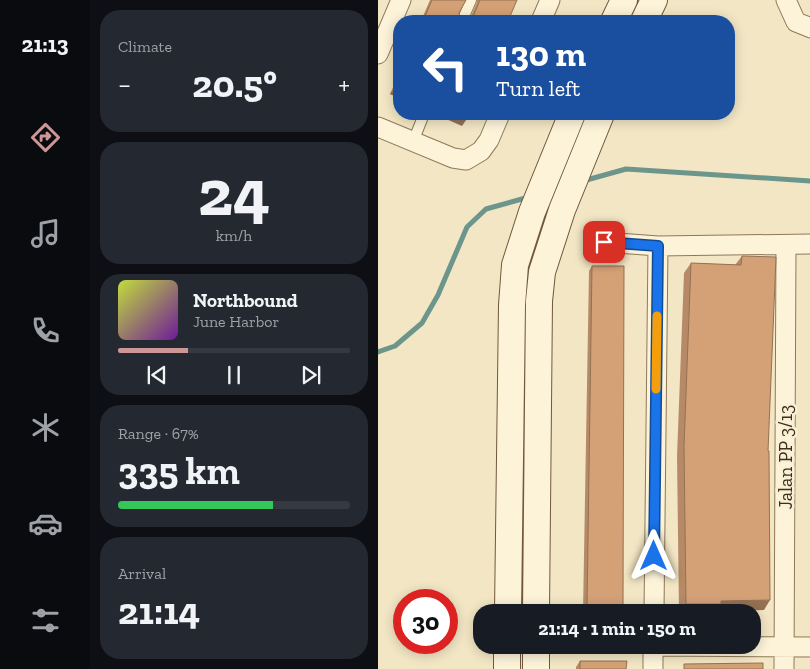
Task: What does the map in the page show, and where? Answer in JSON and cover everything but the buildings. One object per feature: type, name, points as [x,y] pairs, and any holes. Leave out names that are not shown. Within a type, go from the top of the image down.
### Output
[{"type":"main road","points":[[617,15],[624,0]]},
{"type":"main road","points":[[536,604],[539,301],[542,272],[562,210],[598,120]]},
{"type":"main road","points":[[508,604],[512,305],[515,265],[532,212],[566,125]]},
{"type":"main road","points":[[507,669],[508,654]]},
{"type":"main road","points":[[536,654],[536,669]]},
{"type":"street","points":[[395,15],[401,0]]},
{"type":"street","points":[[544,15],[550,0]]},
{"type":"street","points":[[786,0],[796,22],[810,28]]},
{"type":"street","points":[[378,54],[393,19]]},
{"type":"street","points":[[378,127],[453,158],[466,160],[481,151],[489,140],[497,120]]},
{"type":"street","points":[[604,242],[658,246],[810,244]]},
{"type":"street","name":"Jalan PP 3/13","points":[[784,669],[786,245]]},
{"type":"street","points":[[654,604],[658,246]]},
{"type":"street","points":[[761,646],[810,647]]},
{"type":"street","points":[[653,669],[654,654]]},
{"type":"lane","points":[[465,15],[471,0]]},
{"type":"lane","points":[[413,142],[422,120]]},
{"type":"waterway","points":[[583,181],[626,169],[811,181]]},
{"type":"waterway","points":[[378,352],[395,346],[422,323],[438,295],[467,227],[486,209],[529,197]]},
{"type":"slow traffic","points":[[656,389],[657,316]]},
{"type":"route","points":[[604,242],[658,246],[654,556]]}]
